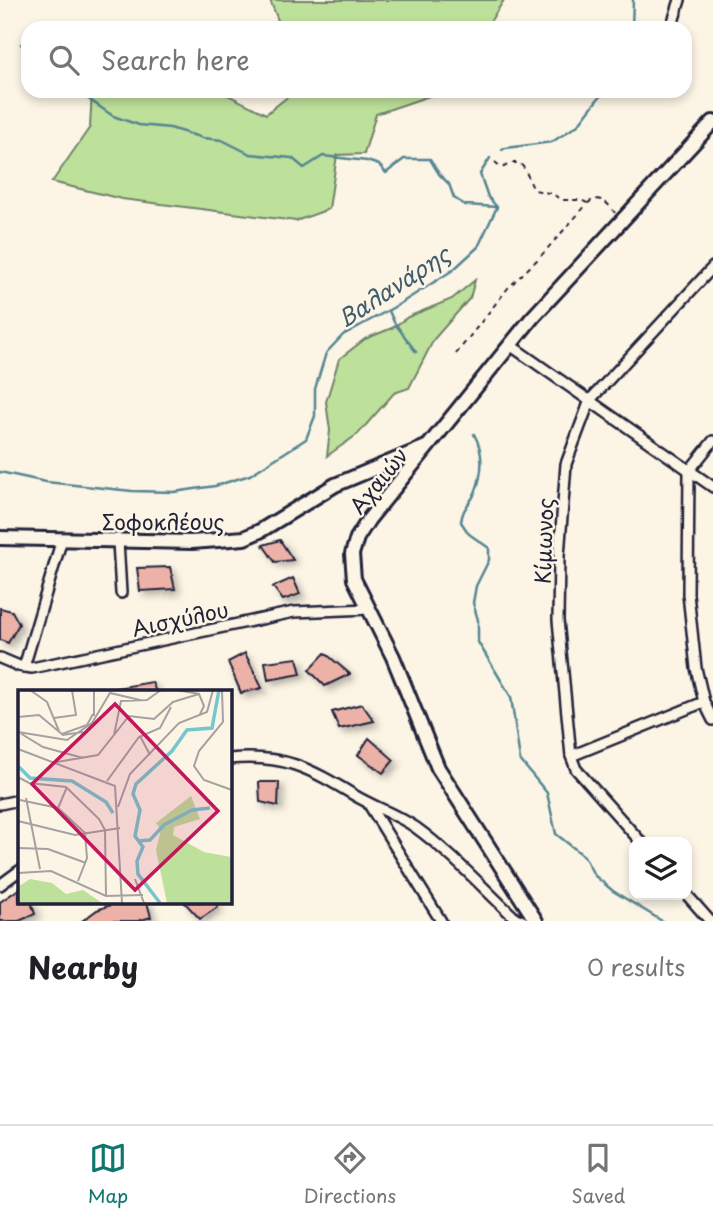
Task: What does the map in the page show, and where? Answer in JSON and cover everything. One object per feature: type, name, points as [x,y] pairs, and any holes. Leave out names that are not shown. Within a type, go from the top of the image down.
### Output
[{"type":"main road","name":"Αχαιών","points":[[536,921],[445,780],[429,749],[393,657],[352,569],[352,554],[355,543],[369,519],[510,345],[713,122]]},
{"type":"main road","name":"Σοφοκλέους","points":[[0,538],[192,542],[244,538],[329,488],[430,446]]},
{"type":"street","points":[[673,21],[680,0]]},
{"type":"street","name":"Κίμωνος","points":[[637,837],[576,769],[571,756],[558,630],[566,464],[590,400],[713,267]]},
{"type":"street","points":[[510,345],[713,487]]},
{"type":"street","points":[[713,441],[689,471],[688,594],[696,668],[704,702],[713,720]]},
{"type":"street","points":[[24,667],[62,539]]},
{"type":"street","points":[[118,541],[121,593]]},
{"type":"street","name":"Αισχύλου","points":[[0,658],[24,667],[44,666],[294,612],[369,609]]},
{"type":"street","points":[[571,756],[704,702]]},
{"type":"street","points":[[231,759],[273,759],[295,765],[316,772],[368,803],[393,813],[425,835],[514,916],[523,921]]},
{"type":"street","points":[[0,804],[18,800]]},
{"type":"street","points":[[368,803],[441,921]]},
{"type":"street","points":[[0,885],[18,872]]},
{"type":"street","points":[[691,900],[710,921]]},
{"type":"path","points":[[495,162],[502,168],[512,163],[520,163],[534,190],[552,194],[561,200],[581,200],[588,204]]},
{"type":"path","points":[[456,354],[508,288],[588,204],[596,199],[601,200],[616,215],[618,224]]},
{"type":"green space","points":[[270,0],[504,0],[490,21],[278,21]]},
{"type":"green space","points":[[92,98],[234,98],[266,114],[286,98],[423,98],[376,114],[364,154],[337,155],[329,209],[296,221],[122,199],[52,182],[90,127]]},
{"type":"green space","points":[[475,280],[470,298],[434,339],[409,388],[394,393],[358,434],[327,456],[330,430],[326,402],[339,359],[365,339],[452,299]]},
{"type":"building","points":[[280,540],[293,560],[275,562],[263,545]]},
{"type":"building","points":[[170,567],[175,589],[140,591],[137,568]]},
{"type":"building","points":[[293,578],[300,594],[283,600],[273,587]]},
{"type":"building","points":[[0,608],[12,611],[19,624],[8,643],[0,640]]},
{"type":"building","points":[[245,653],[262,688],[241,693],[228,662]]},
{"type":"building","points":[[325,653],[350,674],[325,686],[309,670]]},
{"type":"building","points":[[297,658],[301,674],[268,680],[265,662]]},
{"type":"building","points":[[152,682],[155,690],[116,690]]},
{"type":"building","points":[[362,704],[374,721],[339,729],[332,712]]},
{"type":"building","points":[[369,738],[394,760],[383,773],[358,755]]},
{"type":"building","points":[[259,782],[279,782],[278,806],[260,802]]},
{"type":"building","points":[[18,890],[18,904],[32,904],[35,914],[19,921],[0,921],[0,902]]},
{"type":"building","points":[[114,904],[148,904],[151,917],[138,921],[82,921],[97,910]]},
{"type":"building","points":[[186,904],[216,904],[218,907],[200,919]]},
{"type":"waterway","name":"Βαλανάρης","points":[[632,21],[633,0]]},
{"type":"waterway","points":[[87,98],[113,116],[139,125],[170,128],[203,138],[222,140],[250,154],[292,158],[304,168],[323,156],[367,161],[379,165],[386,173],[404,159],[430,159],[449,184],[454,198],[465,205],[497,207]]},
{"type":"waterway","name":"Βαλανάρης","points":[[502,150],[552,142],[578,125],[599,98]]},
{"type":"waterway","name":"Βαλανάρης","points":[[0,472],[46,482],[132,491],[174,492],[215,486],[250,475],[306,439],[315,416],[315,389],[326,353],[343,335],[398,305],[453,270],[478,247],[497,207],[488,197],[480,174],[490,158]]},
{"type":"waterway","points":[[389,311],[416,352]]},
{"type":"waterway","points":[[474,434],[481,455],[480,478],[461,522],[469,534],[489,548],[489,560],[476,586],[473,603],[478,620],[478,642],[511,697],[520,760],[547,793],[556,834],[584,856],[594,875],[613,891],[662,921]]}]
